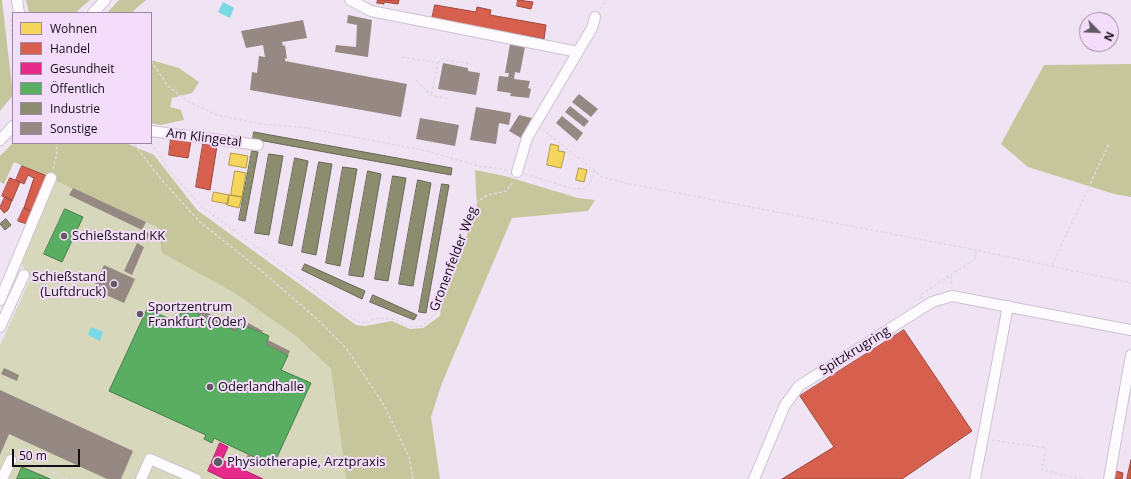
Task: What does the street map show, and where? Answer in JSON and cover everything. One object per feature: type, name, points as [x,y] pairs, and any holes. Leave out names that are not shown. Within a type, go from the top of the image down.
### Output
[{"type":"street","points":[[16,12],[17,0]]},
{"type":"street","points":[[94,12],[105,0]]},
{"type":"street","points":[[350,0],[371,11],[578,52]]},
{"type":"street","points":[[516,172],[527,138],[592,28],[595,17]]},
{"type":"street","points":[[0,140],[12,127]]},
{"type":"street","name":"Am Klingetal","points":[[152,131],[258,145]]},
{"type":"street","points":[[0,300],[51,178]]},
{"type":"street","points":[[0,327],[24,275]]},
{"type":"street","name":"Spitzkrugring","points":[[756,477],[785,406],[799,386],[932,302],[952,296],[1131,330]]},
{"type":"street","points":[[975,479],[1008,306]]},
{"type":"street","points":[[1109,479],[1131,355]]},
{"type":"street","points":[[141,479],[150,459],[196,479]]},
{"type":"street","points":[[2,479],[10,460]]},
{"type":"path","points":[[402,57],[438,63]]},
{"type":"path","points":[[432,95],[438,63],[441,59],[471,64]]},
{"type":"path","points":[[152,62],[168,86],[189,102],[217,115],[262,124],[307,128],[412,148],[478,166],[516,172],[574,189],[585,188],[590,183],[594,171]]},
{"type":"path","points":[[416,80],[432,95],[450,99]]},
{"type":"path","points":[[536,124],[602,177],[625,184],[976,250],[1131,282]]},
{"type":"path","points":[[51,178],[57,153],[56,144]]},
{"type":"path","points":[[132,144],[200,222],[264,273],[318,320],[346,348],[384,405],[409,457],[413,479]]},
{"type":"path","name":"Gronenfelder Weg","points":[[152,144],[171,173],[200,206],[358,322],[366,323],[377,318],[392,319],[412,327],[422,326],[436,313],[438,299],[475,203],[488,195],[506,191],[513,184],[516,172]]},
{"type":"path","points":[[1052,266],[1109,144]]},
{"type":"path","points":[[926,306],[920,295],[975,259],[976,250]]},
{"type":"path","points":[[983,438],[1046,448],[1042,470],[1082,479]]},
{"type":"path","points":[[10,460],[20,458],[68,479]]},
{"type":"path","points":[[205,460],[211,463]]},
{"type":"green space","points":[[0,0],[2,0],[12,96],[0,111]]},
{"type":"green space","points":[[26,0],[90,0],[76,12],[29,12]]},
{"type":"green space","points":[[119,0],[146,0],[132,12],[108,12]]},
{"type":"green space","points":[[152,60],[179,68],[199,82],[192,93],[172,98],[170,107],[181,110],[184,120],[160,125],[152,123]]},
{"type":"green space","points":[[1131,64],[1131,197],[1114,194],[1028,167],[1001,144],[1044,65]]},
{"type":"green space","points":[[12,144],[128,144],[154,155],[197,210],[356,325],[365,326],[392,321],[410,329],[423,328],[440,316],[442,298],[477,209],[475,170],[505,176],[578,198],[595,200],[588,211],[512,218],[442,383],[431,417],[440,479],[346,479],[331,369],[297,337],[233,292],[162,253],[157,227],[14,162],[4,184],[0,182],[0,156]]},
{"type":"green space","name":"Sportzentrum Frankfurt (Oder)","points":[[56,181],[157,227],[163,253],[233,292],[297,337],[331,369],[346,479],[0,479],[0,345],[31,277],[20,263]]},
{"type":"water","points":[[223,2],[234,8],[230,18],[218,12]]},
{"type":"water","points":[[91,327],[103,332],[100,341],[88,335]]},
{"type":"building: Wohnen","points":[[551,144],[559,146],[558,151],[565,152],[561,168],[547,165]]},
{"type":"building: Wohnen","points":[[231,153],[248,156],[246,168],[229,165]]},
{"type":"building: Wohnen","points":[[579,168],[587,170],[584,182],[576,180]]},
{"type":"building: Wohnen","points":[[235,171],[246,173],[242,197],[231,195]]},
{"type":"building: Wohnen","points":[[214,192],[229,195],[228,204],[212,201]]},
{"type":"building: Wohnen","points":[[229,195],[242,197],[239,208],[227,205]]},
{"type":"building: Handel","points":[[378,0],[399,0],[398,4],[384,2],[384,4],[377,3]]},
{"type":"building: Handel","points":[[518,0],[533,2],[531,9],[517,6]]},
{"type":"building: Handel","points":[[435,5],[476,12],[477,7],[491,10],[490,15],[546,25],[544,39],[432,19]]},
{"type":"building: Handel","points":[[171,138],[191,141],[188,158],[169,155]]},
{"type":"building: Handel","points":[[203,144],[217,146],[210,190],[196,187]]},
{"type":"building: Handel","points":[[22,166],[47,176],[33,212],[24,208],[34,178],[28,175],[24,184],[16,180]]},
{"type":"building: Handel","points":[[10,178],[20,182],[12,201],[2,196]]},
{"type":"building: Handel","points":[[5,197],[12,200],[8,210],[4,213],[0,208]]},
{"type":"building: Handel","points":[[24,208],[33,212],[27,224],[18,221]]},
{"type":"building: Handel","points":[[904,330],[972,431],[902,479],[782,479],[834,447],[800,396]]},
{"type":"building: Handel","points":[[1131,460],[1131,479],[1127,479],[1127,478]]},
{"type":"building: Handel","points":[[1116,471],[1123,473],[1122,479],[1114,479]]},
{"type":"building: Gesundheit","name":"Physiotherapie, Arztpraxis","points":[[220,443],[228,447],[222,460],[263,479],[225,479],[208,471]]},
{"type":"building: Öffentlich","name":"Schießstand KK","points":[[65,209],[83,217],[62,262],[44,254]]},
{"type":"building: Öffentlich","name":"Oderlandhalle","points":[[183,307],[236,331],[239,323],[269,336],[266,344],[288,355],[281,370],[311,383],[273,466],[214,438],[212,443],[204,439],[206,435],[109,391],[147,309],[177,322]]},
{"type":"building: Öffentlich","points":[[22,467],[50,479],[17,479]]},
{"type":"building: Industrie","points":[[254,132],[452,168],[451,175],[253,139]]},
{"type":"building: Industrie","points":[[252,151],[258,152],[245,221],[239,220]]},
{"type":"building: Industrie","points":[[269,154],[283,156],[269,235],[255,233]]},
{"type":"building: Industrie","points":[[295,158],[308,161],[292,246],[279,243]]},
{"type":"building: Industrie","points":[[319,162],[332,164],[316,255],[302,252]]},
{"type":"building: Industrie","points":[[343,167],[357,169],[340,266],[326,263]]},
{"type":"building: Industrie","points":[[368,171],[381,174],[363,277],[349,275]]},
{"type":"building: Industrie","points":[[393,176],[406,178],[388,281],[375,279]]},
{"type":"building: Industrie","points":[[418,180],[431,183],[413,286],[399,284]]},
{"type":"building: Industrie","points":[[442,184],[449,185],[426,313],[419,312]]},
{"type":"building: Industrie","points":[[6,219],[11,225],[5,230],[0,224]]},
{"type":"building: Industrie","points":[[305,264],[365,291],[362,299],[302,270]]},
{"type":"building: Industrie","points":[[373,295],[417,315],[414,320],[370,302]]},
{"type":"building: Sonstige","points":[[348,15],[372,20],[368,57],[335,52],[336,45],[356,47],[357,25],[347,23]]},
{"type":"building: Sonstige","points":[[303,20],[307,38],[282,42],[283,46],[285,45],[287,59],[285,58],[285,61],[407,84],[401,117],[250,90],[252,72],[257,73],[259,56],[265,57],[263,45],[246,48],[241,31]]},
{"type":"building: Sonstige","points":[[510,44],[525,47],[520,73],[515,72],[514,79],[530,81],[528,88],[531,89],[529,98],[510,96],[511,93],[497,91],[499,76],[508,77],[509,73],[505,73]]},
{"type":"building: Sonstige","points":[[443,63],[468,68],[468,71],[480,73],[476,95],[438,89]]},
{"type":"building: Sonstige","points":[[579,94],[598,109],[591,117],[572,102]]},
{"type":"building: Sonstige","points":[[570,106],[589,121],[584,127],[565,112]]},
{"type":"building: Sonstige","points":[[476,107],[511,113],[509,125],[499,123],[496,144],[470,140]]},
{"type":"building: Sonstige","points":[[519,115],[532,118],[521,138],[509,131]]},
{"type":"building: Sonstige","points":[[562,116],[583,133],[577,141],[556,123]]},
{"type":"building: Sonstige","points":[[420,118],[459,125],[455,146],[416,139]]},
{"type":"building: Sonstige","points":[[73,188],[146,222],[142,230],[69,195]]},
{"type":"building: Sonstige","points":[[144,230],[150,234],[147,240],[140,237]]},
{"type":"building: Sonstige","points":[[137,243],[144,247],[132,275],[124,271]]},
{"type":"building: Sonstige","name":"Schießstand (Luftdruck)","points":[[104,265],[135,279],[124,303],[93,289]]},
{"type":"building: Sonstige","points":[[185,303],[237,326],[236,331],[183,307]]},
{"type":"building: Sonstige","points":[[248,323],[263,331],[262,333],[247,326]]},
{"type":"building: Sonstige","points":[[268,340],[290,351],[288,355],[266,344]]},
{"type":"building: Sonstige","points":[[4,368],[19,375],[17,381],[1,374]]},
{"type":"building: Sonstige","points":[[0,390],[133,451],[121,479],[107,479],[9,434],[0,455]]},
{"type":"building: Sonstige","points":[[248,454],[251,455],[245,471],[241,469]]},
{"type":"place","name":"Schießstand KK","points":[[64,236]]},
{"type":"place","name":"Schießstand (Luftdruck)","points":[[114,284]]},
{"type":"place","name":"Sportzentrum Frankfurt (Oder)","points":[[140,314]]},
{"type":"place","name":"Oderlandhalle","points":[[210,387]]},
{"type":"place","name":"Physiotherapie, Arztpraxis","points":[[218,462]]}]
